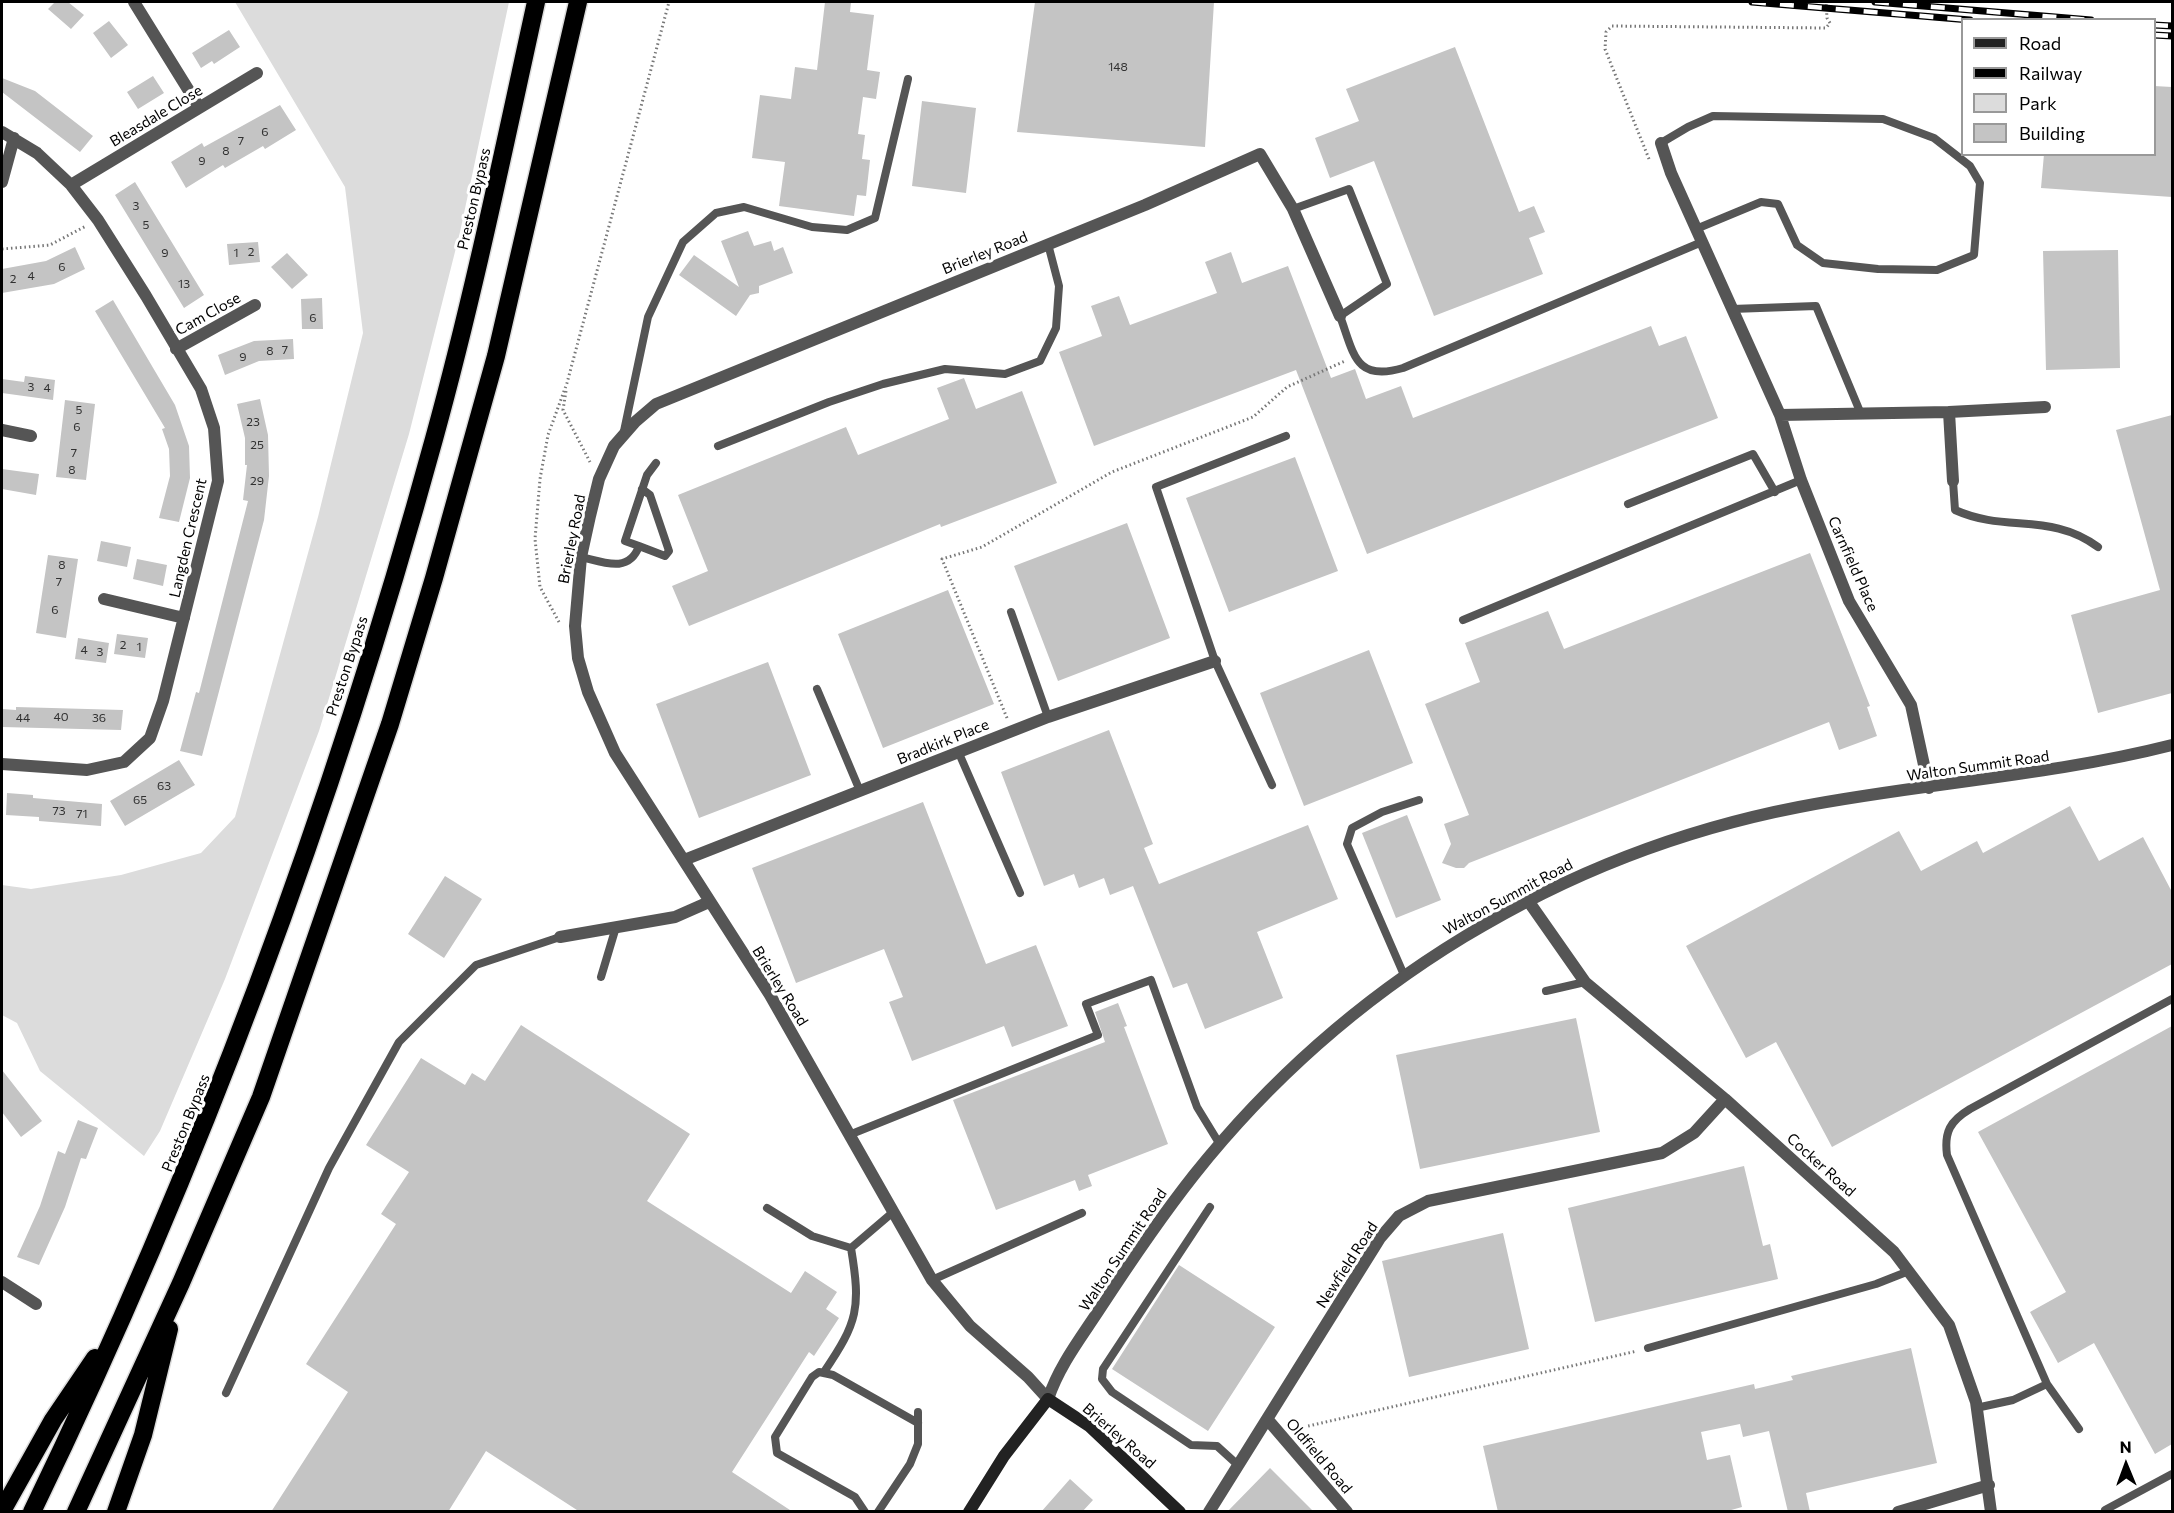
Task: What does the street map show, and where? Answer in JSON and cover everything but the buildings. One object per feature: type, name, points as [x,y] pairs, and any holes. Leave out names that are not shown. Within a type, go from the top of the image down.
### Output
[{"type":"highway","name":"Preston Bypass","points":[[122,1320],[203,1129],[270,955],[324,800],[398,567],[459,347],[536,2]]},
{"type":"highway","points":[[76,1512],[181,1284],[261,1097],[390,724],[482,409],[578,2]]},
{"type":"highway","points":[[116,1512],[143,1435],[181,1284]]},
{"type":"highway","points":[[2,1510],[53,1420],[122,1320]]},
{"type":"highway","points":[[32,1512],[122,1320]]},
{"type":"street","points":[[134,2],[199,107]]},
{"type":"street","name":"Bleasdale Close","points":[[71,185],[257,73]]},
{"type":"street","name":"Langden Crescent","points":[[2,132],[37,153],[71,185],[98,220],[201,389],[214,428],[218,481],[163,701],[150,738],[124,762],[87,770],[2,764]]},
{"type":"street","points":[[2,182],[14,138]]},
{"type":"street","name":"Carnfield Place","points":[[1661,144],[1671,173],[1780,415],[1801,480],[1849,601],[1911,705],[1929,788]]},
{"type":"street","name":"Brierley Road","points":[[1180,1512],[1089,1426],[1048,1399],[1028,1377],[970,1326],[932,1280],[770,995],[708,902],[684,860],[615,753],[588,692],[578,658],[575,626],[580,557],[599,479],[614,447],[623,435],[656,404],[1048,244],[1260,154],[1293,209],[1340,316]]},
{"type":"street","name":"Cam Close","points":[[176,349],[255,305]]},
{"type":"street","points":[[1780,415],[2045,408]]},
{"type":"street","points":[[1949,412],[1953,481]]},
{"type":"street","points":[[2,430],[31,436]]},
{"type":"street","points":[[104,599],[184,618]]},
{"type":"street","name":"Bradkirk Place","points":[[684,860],[1012,730],[1215,661]]},
{"type":"street","name":"Walton Summit Road","points":[[969,1512],[1004,1456],[1048,1399],[1058,1370],[1157,1221],[1219,1143],[1330,1033],[1404,975],[1463,935],[1592,870],[1730,824],[1799,807],[2031,775],[2172,745]]},
{"type":"street","points":[[560,937],[675,917],[708,902]]},
{"type":"street","name":"Cocker Road","points":[[1529,902],[1585,982],[1725,1099],[1894,1252],[1909,1271],[1949,1325],[1977,1408],[1991,1512]]},
{"type":"street","name":"Newfield Road","points":[[1209,1512],[1380,1238],[1399,1216],[1428,1201],[1662,1153],[1694,1134],[1725,1099]]},
{"type":"street","points":[[2,1282],[36,1304]]},
{"type":"street","name":"Oldfield Road","points":[[1268,1420],[1347,1512]]},
{"type":"street","points":[[1898,1512],[1989,1485]]},
{"type":"lane","points":[[623,435],[648,316],[682,242],[716,213],[744,207],[812,227],[847,230],[875,218],[908,79]]},
{"type":"lane","points":[[1661,144],[1688,127],[1713,116],[1883,118],[1934,138],[1970,166],[1980,183],[1974,255],[1936,270],[1878,269],[1823,263],[1797,245],[1778,204],[1761,202],[1696,229]]},
{"type":"lane","points":[[1293,209],[1349,189],[1387,284],[1340,316],[1355,357],[1368,370],[1382,374],[1403,368],[1702,242]]},
{"type":"lane","points":[[718,446],[829,402],[883,384],[945,369],[1005,374],[1040,361],[1056,328],[1059,296],[1059,285],[1048,244]]},
{"type":"lane","points":[[1732,309],[1816,306],[1861,414]]},
{"type":"lane","points":[[1272,785],[1215,661],[1156,487],[1286,436]]},
{"type":"lane","points":[[1628,504],[1753,454],[1775,492]]},
{"type":"lane","points":[[642,489],[650,495],[669,551],[665,556],[625,541],[642,489],[656,463]]},
{"type":"lane","points":[[1463,620],[1801,480]]},
{"type":"lane","points":[[1953,481],[1955,510],[1996,523],[2059,526],[2080,534],[2098,547]]},
{"type":"lane","points":[[580,557],[614,565],[628,563],[639,546]]},
{"type":"lane","points":[[1011,612],[1048,717]]},
{"type":"lane","points":[[817,689],[860,791]]},
{"type":"lane","points":[[958,752],[1020,893]]},
{"type":"lane","points":[[1404,975],[1347,844],[1352,828],[1382,812],[1419,800]]},
{"type":"lane","points":[[601,977],[616,927]]},
{"type":"lane","points":[[225,1394],[329,1168],[399,1042],[476,965],[560,937]]},
{"type":"lane","points":[[849,1135],[1098,1035],[1086,1004],[1151,980],[1197,1107],[1219,1143]]},
{"type":"lane","points":[[1546,992],[1585,982]]},
{"type":"lane","points":[[2079,1429],[2047,1384],[1947,1155],[1945,1141],[1948,1129],[1955,1118],[2172,999]]},
{"type":"lane","points":[[1210,1207],[1103,1369],[1102,1379],[1112,1392],[1191,1445],[1217,1446],[1239,1466]]},
{"type":"lane","points":[[767,1208],[812,1236],[851,1248]]},
{"type":"lane","points":[[851,1248],[892,1213]]},
{"type":"lane","points":[[932,1280],[1082,1213]]},
{"type":"lane","points":[[851,1248],[857,1284],[856,1312],[846,1340],[824,1372],[812,1377],[775,1437],[777,1453],[855,1497],[865,1512]]},
{"type":"lane","points":[[1648,1348],[1854,1291],[1909,1271]]},
{"type":"lane","points":[[824,1372],[918,1423]]},
{"type":"lane","points":[[1977,1408],[2013,1400],[2047,1384]]},
{"type":"lane","points":[[878,1512],[910,1464],[918,1444],[918,1412]]},
{"type":"lane","points":[[2105,1510],[2172,1474]]},
{"type":"path","points":[[562,627],[540,587],[535,538],[540,479],[548,435],[567,383],[669,2]]},
{"type":"path","points":[[1671,173],[1648,158],[1605,49],[1606,32],[1612,26],[1826,28],[1830,23],[1827,18],[1826,2]]},
{"type":"path","points":[[2,249],[50,245],[98,220]]},
{"type":"path","points":[[1012,730],[942,559],[982,547],[1112,472],[1253,417],[1287,387],[1355,357]]},
{"type":"path","points":[[567,383],[563,410],[599,479]]},
{"type":"path","points":[[1279,1432],[1648,1348]]},
{"type":"green space","points":[[235,2],[509,2],[460,232],[409,434],[319,731],[225,979],[160,1131],[144,1156],[40,1071],[17,1023],[2,1015],[2,885],[31,889],[121,875],[201,853],[235,817],[318,517],[363,333],[345,187]]},
{"type":"railway","points":[[1752,2],[1961,19]]},
{"type":"railway","points":[[1875,2],[2067,18]]},
{"type":"railway","points":[[2156,25],[2172,26]]},
{"type":"railway","points":[[2156,35],[2172,36]]}]
